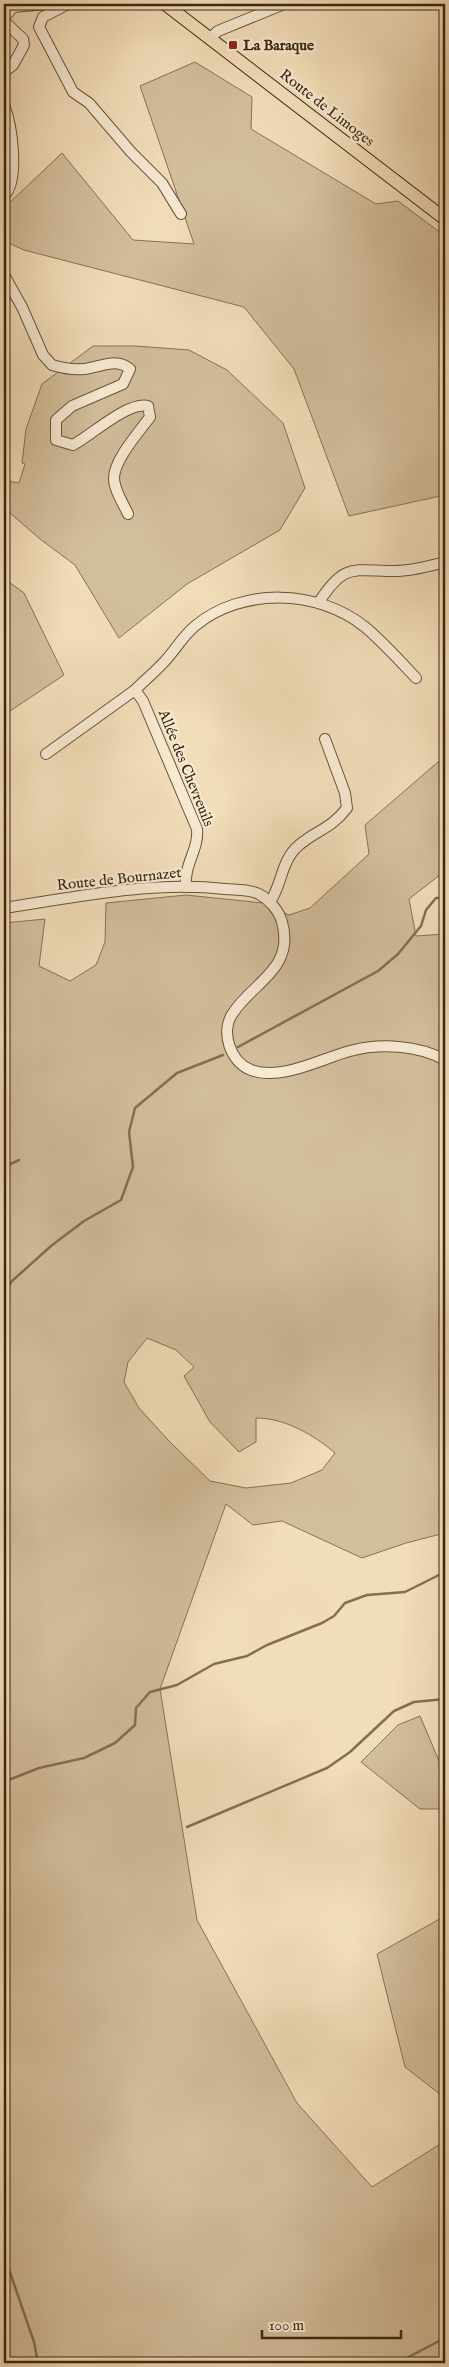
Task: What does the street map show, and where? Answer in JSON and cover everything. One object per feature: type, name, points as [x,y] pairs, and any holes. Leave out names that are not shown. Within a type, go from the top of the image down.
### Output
[{"type":"main road","name":"Route de Limoges","points":[[165,4],[445,219]]},
{"type":"street","points":[[4,72],[12,65],[24,44],[23,39],[4,19],[12,8],[17,5],[46,4]]},
{"type":"street","points":[[51,4],[65,5]]},
{"type":"street","points":[[210,38],[218,30],[284,4]]},
{"type":"street","points":[[65,5],[43,17],[39,27],[73,92],[89,102],[131,152],[162,183],[181,214]]},
{"type":"street","points":[[4,105],[8,116],[13,181],[4,196]]},
{"type":"street","points":[[4,275],[22,307],[43,355],[52,365],[83,369],[124,363],[130,369],[123,384],[72,406],[56,420],[55,432],[56,440],[73,444],[89,436],[113,417],[140,404],[148,406],[150,417],[123,456],[114,476],[116,487],[128,514]]},
{"type":"street","points":[[319,602],[339,576],[354,570],[403,570],[445,562]]},
{"type":"street","points":[[46,754],[135,690],[165,661],[183,637],[216,612],[239,603],[265,598],[299,598],[319,602],[364,626],[416,678]]},
{"type":"street","name":"Allée des Chevreuils","points":[[135,690],[143,701],[197,829],[198,839],[185,873],[186,887]]},
{"type":"street","points":[[325,739],[345,793],[347,808],[337,822],[298,846],[288,858],[277,892],[270,902],[280,916],[284,931],[284,945],[278,963],[270,974],[231,1014],[228,1027],[228,1042],[239,1062],[250,1070],[267,1073],[291,1070],[352,1050],[380,1047],[416,1048],[445,1060]]},
{"type":"street","name":"Route de Bournazet","points":[[4,908],[102,893],[186,887],[249,891],[258,894],[270,902]]},
{"type":"shaded area","points":[[195,62],[252,97],[251,129],[376,204],[398,201],[445,236],[445,495],[349,516],[294,369],[244,307],[24,250],[4,241],[4,208],[62,153],[133,240],[194,244],[140,86]]},
{"type":"shaded area","points":[[93,346],[135,346],[189,350],[227,370],[283,423],[305,488],[280,530],[187,584],[119,638],[75,565],[40,539],[10,513],[4,496],[7,481],[19,483],[25,464],[22,463],[26,429],[42,384]]},
{"type":"shaded area","points":[[5,579],[24,593],[64,675],[4,715]]},
{"type":"shaded area","points":[[445,756],[445,871],[409,899],[416,936],[445,934],[445,1533],[406,1543],[362,1558],[282,1521],[253,1525],[226,1504],[160,1689],[197,1920],[297,2103],[372,2187],[445,2141],[445,2363],[4,2363],[4,923],[45,919],[39,966],[70,981],[96,965],[105,942],[106,903],[186,895],[263,903],[289,915],[310,908],[369,854],[365,825]],"holes":[[[147,1338],[176,1350],[194,1367],[184,1376],[210,1422],[239,1452],[256,1442],[256,1418],[288,1424],[318,1440],[335,1453],[322,1470],[291,1483],[246,1488],[210,1481],[169,1441],[139,1408],[124,1382],[128,1362]]]},
{"type":"shaded area","points":[[420,1716],[445,1775],[445,1809],[420,1809],[361,1762],[398,1725]]},
{"type":"shaded area","points":[[445,1916],[445,2098],[405,2067],[377,1954]]},
{"type":"waterway","points":[[238,1047],[378,971],[398,954],[421,926],[426,910],[436,898],[445,898]]},
{"type":"waterway","points":[[4,1295],[12,1281],[51,1246],[84,1221],[121,1200],[133,1167],[129,1132],[135,1108],[177,1073],[223,1055]]},
{"type":"waterway","points":[[4,1167],[19,1160]]},
{"type":"waterway","points":[[4,1786],[6,1781],[39,1768],[84,1758],[115,1743],[135,1725],[136,1708],[150,1692],[177,1685],[214,1664],[247,1656],[267,1645],[322,1623],[334,1616],[345,1603],[367,1595],[405,1592],[445,1572]]},
{"type":"waterway","points":[[187,1827],[327,1768],[350,1752],[394,1711],[414,1702],[445,1699]]},
{"type":"waterway","points":[[4,2255],[34,2342],[38,2363]]},
{"type":"waterway","points":[[397,2363],[445,2338]]},
{"type":"place","name":"La Baraque","points":[[233,45]]}]
